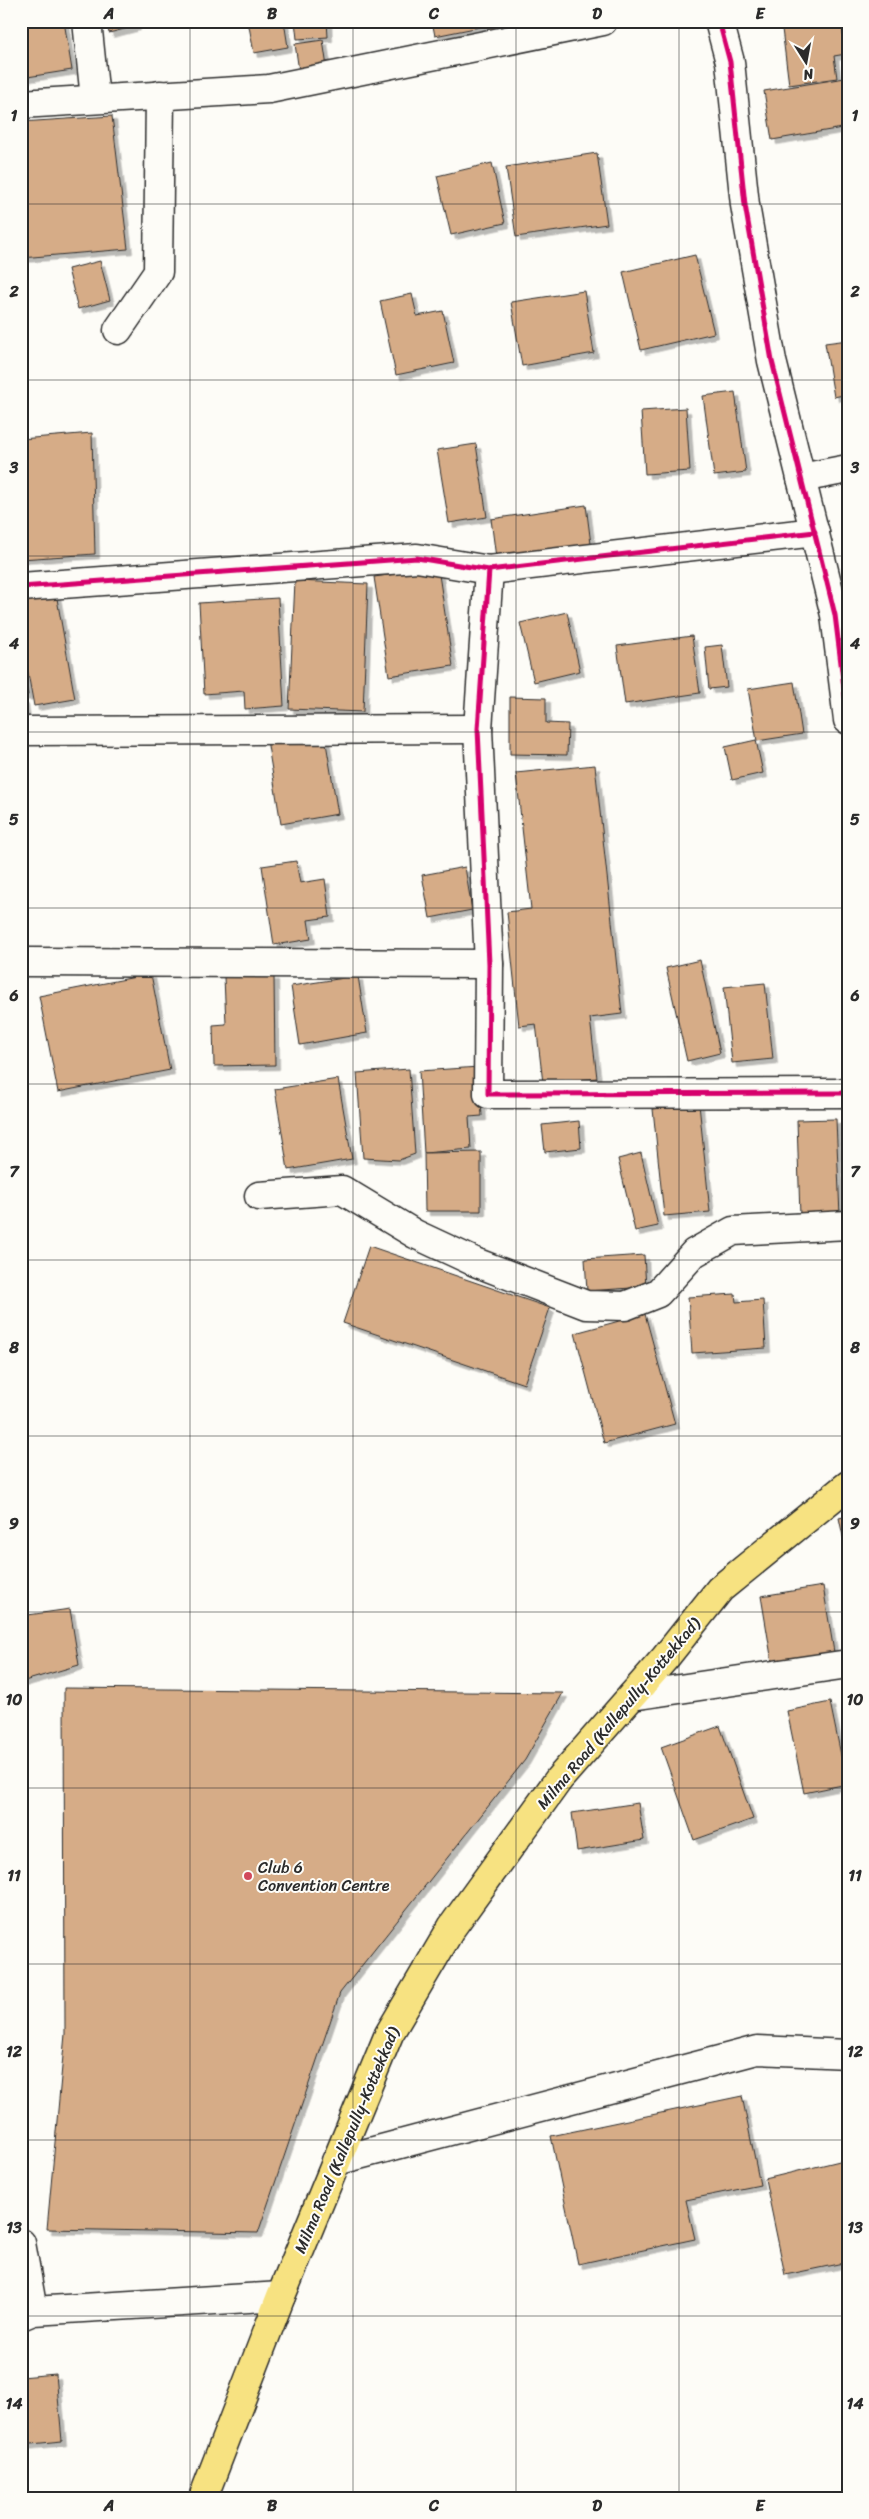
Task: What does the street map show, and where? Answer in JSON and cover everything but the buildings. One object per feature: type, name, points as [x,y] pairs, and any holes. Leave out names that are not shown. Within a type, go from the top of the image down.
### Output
[{"type":"main road","name":"Milma Road (Kallepully-Kottekkad)","points":[[203,2498],[281,2296],[389,2034],[452,1927],[559,1779],[632,1696],[720,1589],[848,1485]]},
{"type":"street","points":[[87,21],[95,99]]},
{"type":"street","points":[[21,104],[269,90],[603,21]]},
{"type":"street","points":[[719,21],[730,62],[745,205],[770,351],[835,615],[848,720]]},
{"type":"street","points":[[118,330],[158,272],[160,95]]},
{"type":"street","points":[[801,478],[848,469]]},
{"type":"street","points":[[21,587],[417,558],[489,570],[815,532]]},
{"type":"street","points":[[489,570],[478,729],[489,964],[488,1094],[848,1092]]},
{"type":"street","points":[[21,731],[478,729]]},
{"type":"street","points":[[26,962],[489,964]]},
{"type":"street","points":[[259,1196],[342,1190],[415,1234],[475,1262],[586,1305],[625,1306],[658,1293],[694,1253],[733,1231],[848,1225]]},
{"type":"street","points":[[632,1696],[848,1664]]},
{"type":"street","points":[[336,2161],[757,2050],[848,2054]]},
{"type":"street","points":[[21,2243],[27,2313],[281,2296]]},
{"type":"cycle path","points":[[719,21],[730,62],[745,205],[772,361],[835,615],[848,720]]},
{"type":"cycle path","points":[[21,587],[417,558],[489,570],[815,532]]},
{"type":"cycle path","points":[[489,570],[478,729],[489,964],[488,1094],[848,1093]]},
{"type":"place","name":"Club 6 Convention Centre","points":[[248,1876]]}]
